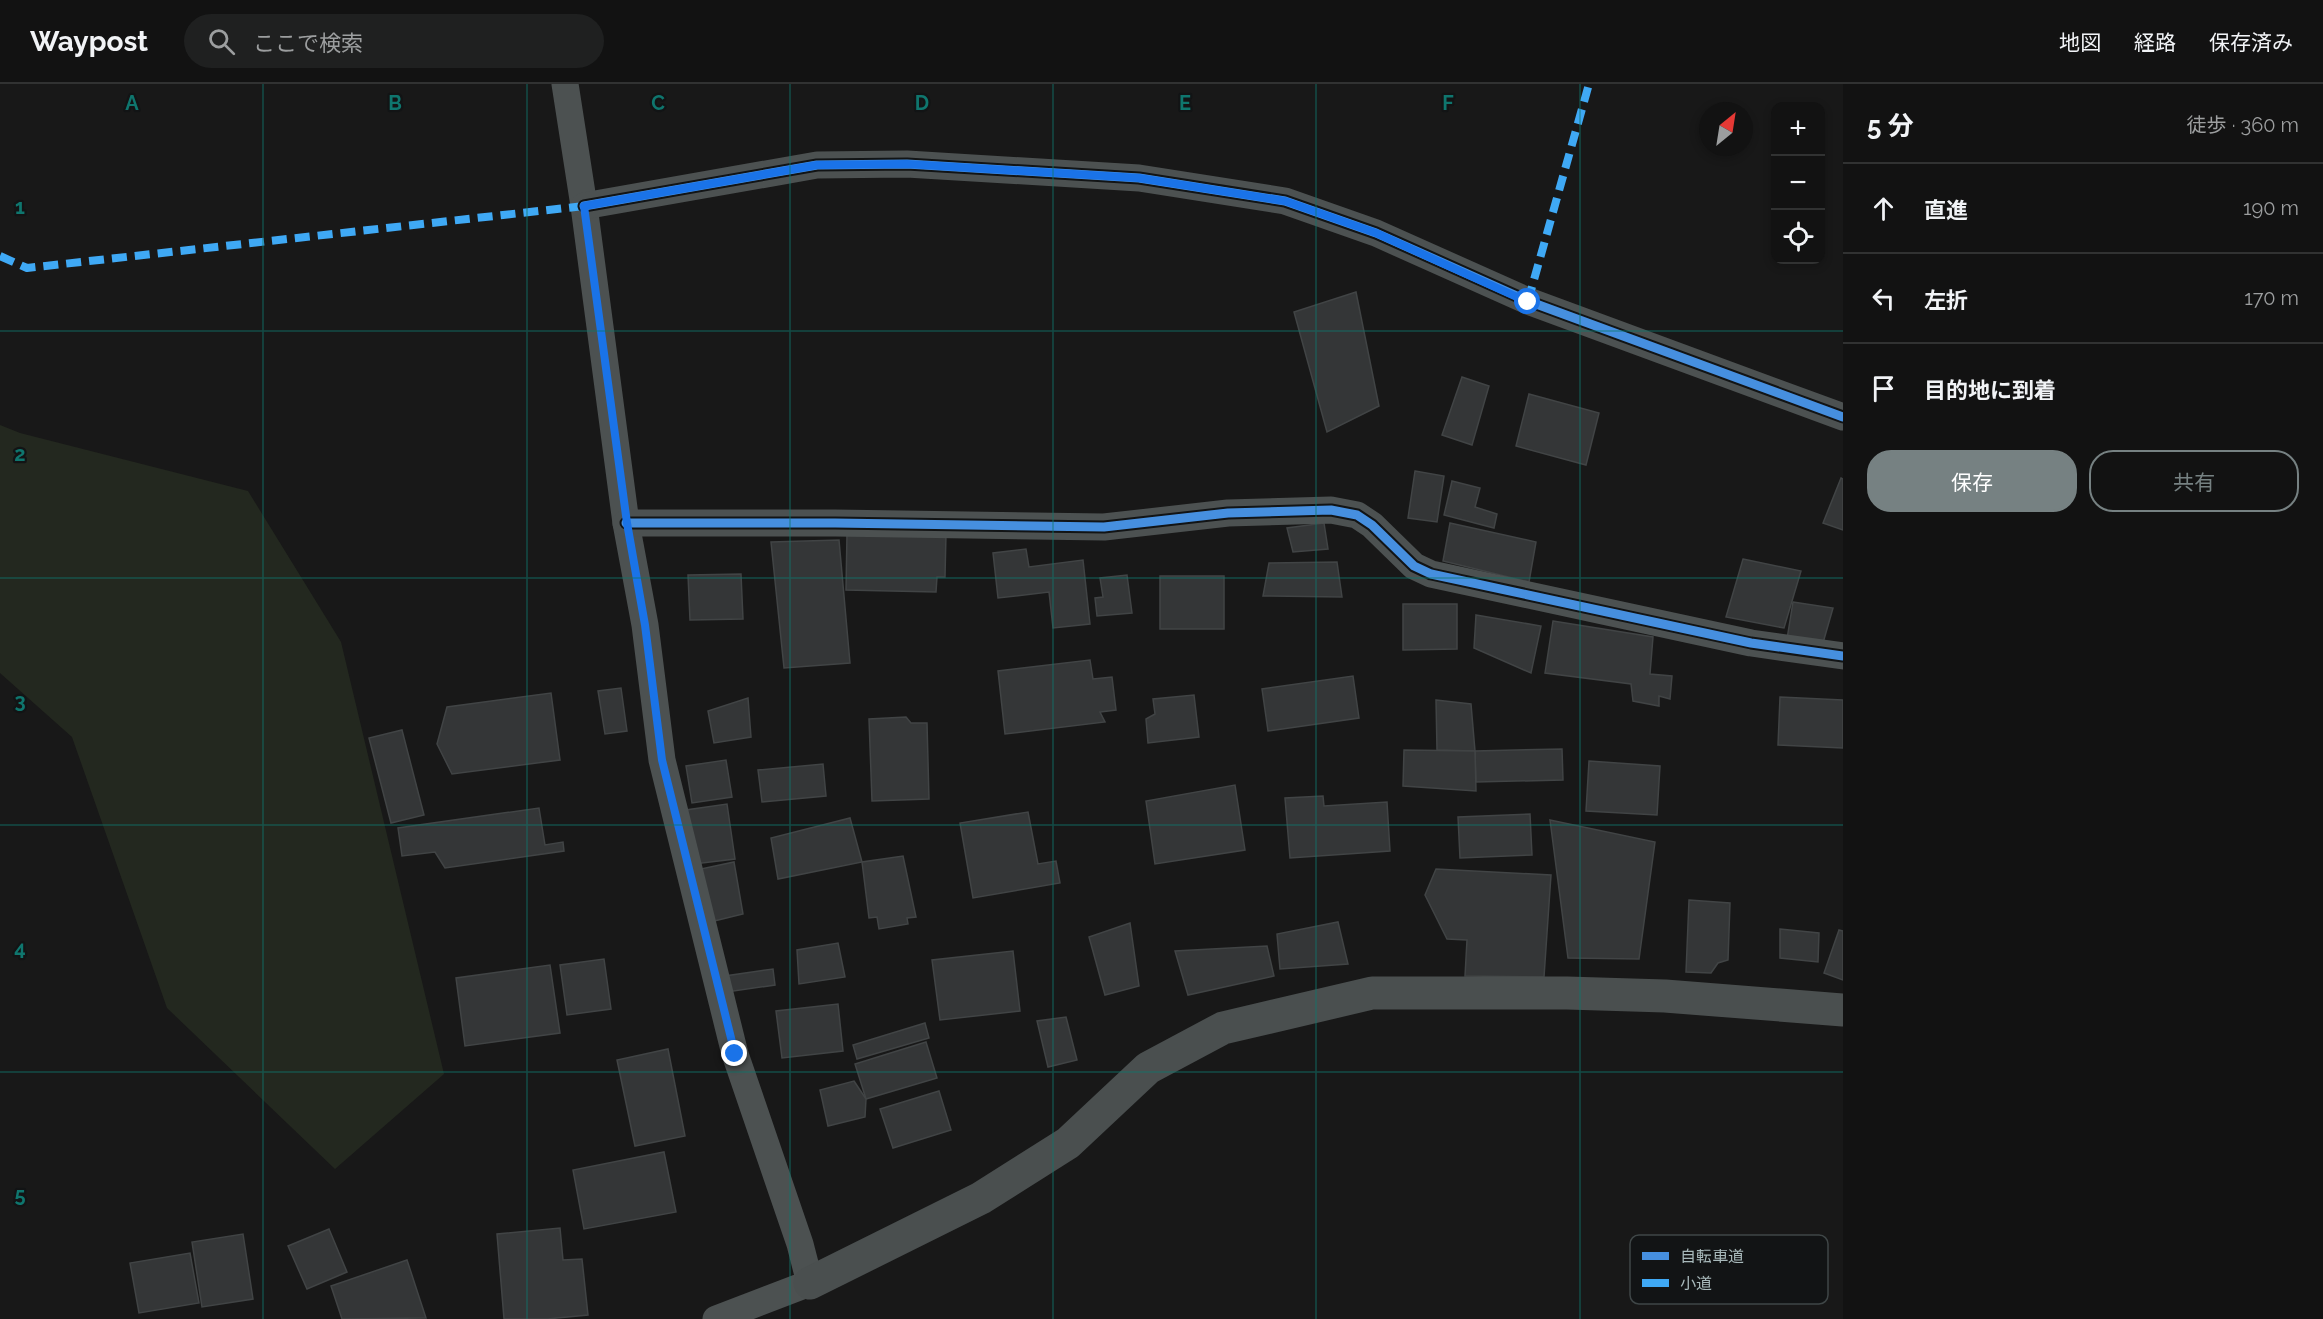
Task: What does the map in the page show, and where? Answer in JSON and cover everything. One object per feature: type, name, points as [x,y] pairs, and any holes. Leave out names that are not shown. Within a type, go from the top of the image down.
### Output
[{"type":"street","points":[[565,84],[665,772],[735,1054],[800,1244],[810,1283]]},
{"type":"street","points":[[584,206],[817,165],[896,164],[1139,178],[1285,201],[1376,233],[1528,302],[1843,417]]},
{"type":"street","points":[[627,523],[1104,527],[1228,513],[1331,510],[1357,515],[1372,525],[1414,566],[1431,574],[1751,643],[1843,656]]},
{"type":"street","points":[[716,1319],[810,1283],[981,1198],[1068,1143],[1148,1068],[1223,1028],[1372,993],[1567,993],[1665,996],[1843,1010]]},
{"type":"shaded area","points":[[0,425],[20,433],[248,491],[341,642],[444,1074],[335,1169],[167,1008],[72,737],[0,673]]},
{"type":"building","points":[[1356,292],[1379,406],[1327,432],[1294,312]]},
{"type":"building","points":[[1462,377],[1489,386],[1472,445],[1442,435]]},
{"type":"building","points":[[1529,394],[1599,413],[1586,465],[1516,446]]},
{"type":"building","points":[[1415,471],[1444,476],[1437,522],[1408,518]]},
{"type":"building","points":[[1841,478],[1843,479],[1843,530],[1823,523]]},
{"type":"building","points":[[1452,481],[1480,488],[1475,507],[1497,514],[1494,528],[1444,515]]},
{"type":"building","points":[[1324,523],[1328,549],[1293,552],[1287,528]]},
{"type":"building","points":[[1450,523],[1536,542],[1529,582],[1443,561]]},
{"type":"building","points":[[847,533],[946,534],[945,577],[937,577],[936,592],[846,590]]},
{"type":"building","points":[[839,540],[850,663],[784,668],[771,542]]},
{"type":"building","points":[[1026,549],[1029,567],[1083,560],[1090,624],[1053,628],[1049,592],[998,598],[993,553]]},
{"type":"building","points":[[1743,559],[1801,571],[1784,628],[1726,617]]},
{"type":"building","points":[[1337,562],[1342,597],[1263,596],[1269,563]]},
{"type":"building","points":[[741,574],[743,619],[690,620],[688,575]]},
{"type":"building","points":[[1127,575],[1132,613],[1097,616],[1095,598],[1103,597],[1100,578]]},
{"type":"building","points":[[1160,576],[1224,576],[1224,629],[1160,629]]},
{"type":"building","points":[[1793,602],[1833,608],[1823,643],[1787,639]]},
{"type":"building","points":[[1403,604],[1457,604],[1457,649],[1403,650]]},
{"type":"building","points":[[1476,615],[1541,626],[1531,673],[1474,648]]},
{"type":"building","points":[[1553,621],[1653,637],[1650,674],[1672,676],[1670,699],[1659,696],[1659,706],[1633,701],[1631,684],[1545,673]]},
{"type":"building","points":[[1090,660],[1093,679],[1112,677],[1116,710],[1100,712],[1105,722],[1005,734],[998,671]]},
{"type":"building","points":[[1353,676],[1359,718],[1268,731],[1262,689]]},
{"type":"building","points":[[621,688],[627,731],[605,734],[598,691]]},
{"type":"building","points":[[551,693],[560,760],[452,774],[437,744],[447,707]]},
{"type":"building","points":[[1194,695],[1199,737],[1148,743],[1146,719],[1155,714],[1153,699]]},
{"type":"building","points":[[1780,697],[1843,700],[1843,748],[1778,745]]},
{"type":"building","points":[[748,698],[751,737],[714,743],[708,711]]},
{"type":"building","points":[[1436,700],[1471,704],[1475,751],[1437,750]]},
{"type":"building","points":[[906,717],[911,723],[927,723],[929,799],[872,801],[869,719]]},
{"type":"building","points":[[402,730],[424,815],[391,823],[369,738]]},
{"type":"building","points":[[1562,749],[1563,780],[1476,782],[1475,751]]},
{"type":"building","points":[[1404,750],[1475,751],[1476,791],[1403,786]]},
{"type":"building","points":[[726,760],[732,797],[692,803],[686,766]]},
{"type":"building","points":[[1589,761],[1660,766],[1657,815],[1586,811]]},
{"type":"building","points":[[823,764],[826,796],[762,802],[758,770]]},
{"type":"building","points":[[1235,785],[1245,850],[1155,864],[1146,801]]},
{"type":"building","points":[[1323,796],[1324,806],[1387,802],[1390,851],[1290,858],[1285,798]]},
{"type":"building","points":[[727,804],[735,859],[694,864],[686,810]]},
{"type":"building","points":[[539,808],[545,845],[563,842],[564,851],[445,868],[435,852],[402,856],[398,828]]},
{"type":"building","points":[[1028,812],[1038,864],[1056,861],[1060,883],[973,898],[960,823]]},
{"type":"building","points":[[1530,814],[1532,855],[1460,858],[1458,817]]},
{"type":"building","points":[[850,818],[862,862],[778,879],[771,838]]},
{"type":"building","points":[[1550,820],[1655,842],[1639,959],[1568,958]]},
{"type":"building","points":[[903,856],[916,917],[907,918],[908,924],[879,929],[877,917],[869,918],[862,862]]},
{"type":"building","points":[[734,862],[743,914],[706,923],[696,870]]},
{"type":"building","points":[[1436,869],[1551,875],[1544,977],[1465,976],[1467,940],[1447,939],[1425,895]]},
{"type":"building","points":[[1689,900],[1730,903],[1728,960],[1718,963],[1711,973],[1686,972]]},
{"type":"building","points":[[1338,922],[1348,964],[1280,969],[1277,934]]},
{"type":"building","points":[[1130,923],[1139,986],[1105,995],[1089,937]]},
{"type":"building","points":[[1780,929],[1819,933],[1818,962],[1780,958]]},
{"type":"building","points":[[1839,930],[1843,931],[1843,980],[1824,973]]},
{"type":"building","points":[[838,943],[845,977],[799,984],[797,950]]},
{"type":"building","points":[[1267,946],[1274,976],[1188,995],[1175,951]]},
{"type":"building","points":[[1013,951],[1020,1011],[940,1020],[932,960]]},
{"type":"building","points":[[604,959],[611,1009],[567,1015],[560,965]]},
{"type":"building","points":[[550,965],[560,1033],[465,1046],[456,978]]},
{"type":"building","points":[[773,969],[775,985],[727,992],[725,976]]},
{"type":"building","points":[[838,1004],[843,1051],[782,1058],[776,1011]]},
{"type":"building","points":[[1066,1017],[1077,1060],[1048,1067],[1037,1021]]},
{"type":"building","points":[[925,1023],[929,1038],[857,1059],[853,1045]]},
{"type":"building","points":[[926,1042],[937,1078],[866,1099],[855,1064]]},
{"type":"building","points":[[668,1049],[685,1136],[635,1146],[617,1060]]},
{"type":"building","points":[[854,1081],[866,1099],[865,1117],[828,1126],[820,1090]]},
{"type":"building","points":[[939,1091],[951,1130],[893,1148],[880,1109]]},
{"type":"building","points":[[664,1152],[676,1212],[584,1229],[573,1170]]},
{"type":"building","points":[[560,1228],[563,1260],[582,1259],[588,1315],[547,1319],[504,1319],[497,1234]]},
{"type":"building","points":[[329,1229],[347,1272],[307,1289],[288,1246]]},
{"type":"building","points":[[243,1234],[253,1299],[202,1307],[192,1242]]},
{"type":"building","points":[[190,1253],[199,1303],[139,1313],[130,1263]]},
{"type":"building","points":[[407,1260],[426,1318],[342,1319],[331,1286]]},
{"type":"marked path","points":[[1528,301],[1589,84]]},
{"type":"marked path","points":[[0,256],[27,268],[584,206]]},
{"type":"cycle path","points":[[584,206],[817,165],[907,164],[1139,178],[1285,201],[1376,233],[1528,301],[1843,417]]},
{"type":"cycle path","points":[[626,523],[1104,527],[1228,513],[1331,510],[1357,515],[1372,525],[1414,566],[1431,574],[1751,643],[1843,656]]},
{"type":"route","points":[[735,1054],[662,760],[645,625],[627,523],[584,206],[817,165],[907,164],[1139,178],[1285,201],[1376,233],[1528,302]]}]
